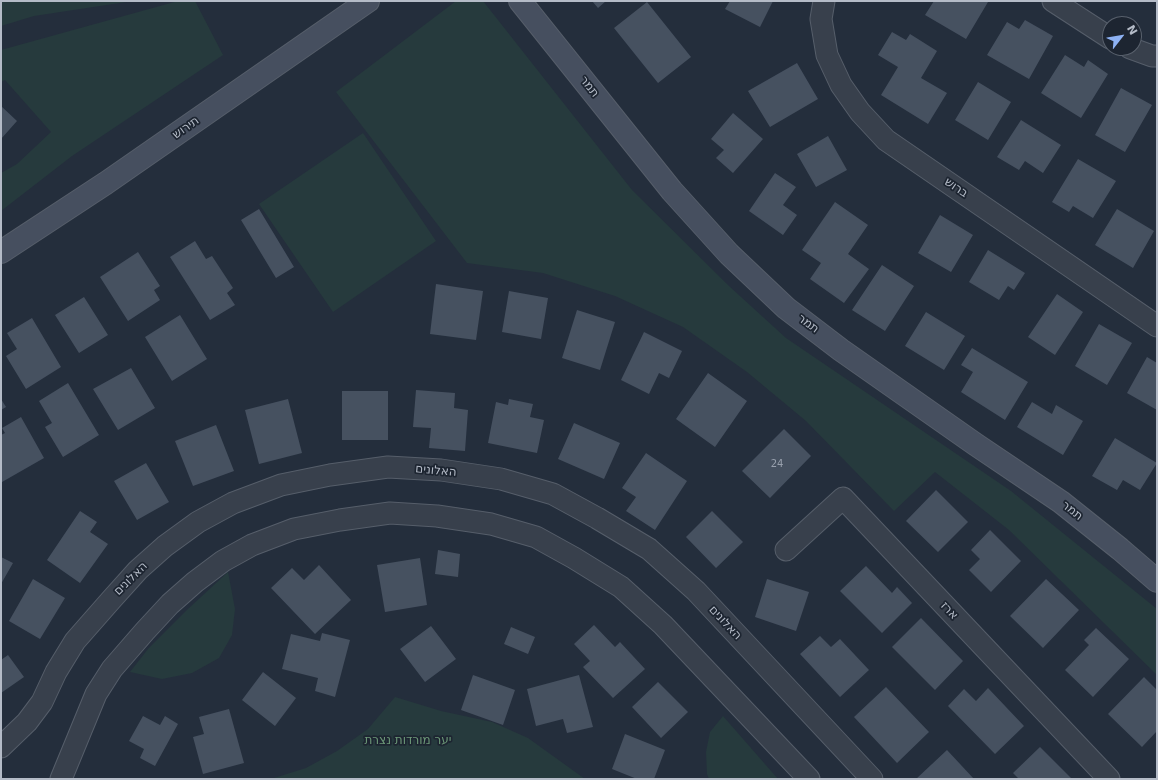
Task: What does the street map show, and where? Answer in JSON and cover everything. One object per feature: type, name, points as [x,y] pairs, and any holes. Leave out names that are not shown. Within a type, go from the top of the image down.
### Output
[{"type":"street","name":"תירוש","points":[[1,252],[106,183],[368,1]]},
{"type":"street","name":"תמר","points":[[520,1],[672,191],[729,254],[786,308],[841,350],[1061,502],[1157,580]]},
{"type":"street","name":"ברוש","points":[[824,1],[820,19],[827,55],[841,84],[860,112],[886,140],[1157,326]]},
{"type":"street","points":[[1052,1],[1102,33]]},
{"type":"street","points":[[1142,52],[1157,56]]},
{"type":"street","name":"האלונים","points":[[1,747],[27,722],[42,702],[56,672],[75,641],[138,570],[166,546],[198,522],[233,503],[281,485],[330,475],[388,467],[441,470],[501,479],[553,494],[649,549],[696,592],[872,779]]},
{"type":"street","name":"ארז","points":[[786,550],[843,498],[1109,779]]},
{"type":"street","points":[[61,779],[83,722],[96,694],[112,669],[170,604],[195,582],[223,561],[252,545],[294,529],[340,520],[390,513],[436,516],[491,524],[536,537],[621,587],[664,625],[809,779]]},
{"type":"green space","points":[[1,1],[133,1],[34,16],[1,26]]},
{"type":"green space","points":[[178,1],[195,1],[223,55],[72,156],[1,211],[1,173],[17,164],[51,132],[5,80],[1,82],[1,50]]},
{"type":"green space","points":[[456,1],[483,1],[632,190],[729,286],[786,338],[1011,491],[1157,609],[1157,675],[1009,530],[935,472],[894,511],[806,421],[747,372],[683,327],[615,296],[543,273],[467,263],[336,92]]},
{"type":"green space","points":[[363,133],[436,241],[333,312],[259,204]]},
{"type":"green space","points":[[228,572],[235,609],[232,635],[219,658],[192,673],[162,679],[130,672],[148,649]]},
{"type":"green space","name":"יער מורדות נצרת","points":[[395,697],[441,711],[492,722],[528,738],[585,779],[271,779],[306,768],[337,751],[368,729]]},
{"type":"green space","points":[[723,716],[778,779],[709,779],[707,774],[706,752],[710,732]]},
{"type":"building","points":[[592,1],[606,1],[598,8]]},
{"type":"building","points":[[730,1],[773,1],[760,27],[725,9]]},
{"type":"building","points":[[934,1],[988,2],[966,39],[925,15]]},
{"type":"building","points":[[647,2],[691,57],[658,83],[614,28]]},
{"type":"building","points":[[1025,20],[1053,36],[1029,79],[987,55],[1007,22],[1019,29]]},
{"type":"building","points":[[892,32],[906,40],[910,34],[937,51],[921,78],[947,93],[928,124],[881,95],[898,67],[878,55]]},
{"type":"building","points":[[1065,55],[1084,67],[1088,60],[1108,74],[1081,118],[1041,93]]},
{"type":"building","points":[[797,63],[818,99],[770,127],[748,91]]},
{"type":"building","points":[[978,82],[1011,102],[988,140],[955,120]]},
{"type":"building","points":[[1121,88],[1152,105],[1125,152],[1095,135]]},
{"type":"building","points":[[1,106],[17,121],[1,139]]},
{"type":"building","points":[[733,113],[763,139],[733,173],[716,158],[724,150],[711,139]]},
{"type":"building","points":[[1021,120],[1061,145],[1043,173],[1025,161],[1019,170],[997,157]]},
{"type":"building","points":[[828,136],[847,170],[816,187],[797,154]]},
{"type":"building","points":[[1078,159],[1116,181],[1093,218],[1073,206],[1069,212],[1052,202]]},
{"type":"building","points":[[775,173],[796,187],[783,205],[797,215],[783,235],[749,211]]},
{"type":"building","points":[[835,202],[868,225],[848,254],[869,269],[844,303],[810,279],[821,263],[802,250]]},
{"type":"building","points":[[259,209],[294,267],[276,278],[241,220]]},
{"type":"building","points":[[1117,209],[1154,231],[1133,268],[1095,245]]},
{"type":"building","points":[[940,215],[973,235],[951,272],[918,253]]},
{"type":"building","points":[[195,241],[206,259],[212,256],[233,288],[227,293],[235,305],[210,320],[170,257]]},
{"type":"building","points":[[988,250],[1025,273],[1014,290],[1008,286],[999,300],[969,282]]},
{"type":"building","points":[[138,252],[160,286],[154,290],[160,300],[128,321],[100,277]]},
{"type":"building","points":[[882,265],[914,286],[885,331],[852,310]]},
{"type":"building","points":[[436,284],[483,291],[476,340],[430,334]]},
{"type":"building","points":[[509,291],[548,298],[541,339],[502,332]]},
{"type":"building","points":[[1057,294],[1083,312],[1055,355],[1028,337]]},
{"type":"building","points":[[84,297],[108,335],[79,353],[55,315]]},
{"type":"building","points":[[577,310],[615,322],[600,370],[562,358]]},
{"type":"building","points":[[926,312],[965,336],[944,370],[905,346]]},
{"type":"building","points":[[180,315],[207,359],[172,381],[145,337]]},
{"type":"building","points":[[32,318],[61,367],[26,389],[6,356],[17,349],[7,333]]},
{"type":"building","points":[[1099,324],[1132,343],[1107,385],[1075,366]]},
{"type":"building","points":[[644,332],[682,351],[669,378],[659,373],[649,394],[621,380]]},
{"type":"building","points":[[972,348],[1028,382],[1005,420],[961,392],[973,372],[961,365]]},
{"type":"building","points":[[1147,357],[1157,363],[1157,410],[1127,393]]},
{"type":"building","points":[[131,368],[155,408],[118,430],[93,389]]},
{"type":"building","points":[[708,373],[747,401],[715,447],[676,419]]},
{"type":"building","points":[[68,383],[99,435],[63,457],[45,427],[52,423],[39,401]]},
{"type":"building","points":[[416,390],[455,393],[454,408],[468,410],[465,451],[429,448],[431,428],[413,427]]},
{"type":"building","points":[[342,391],[388,391],[388,440],[342,440]]},
{"type":"building","points":[[1,399],[6,407],[1,410]]},
{"type":"building","points":[[288,399],[302,453],[259,464],[245,410]]},
{"type":"building","points":[[509,399],[533,404],[530,417],[544,420],[537,453],[488,443],[496,402],[508,405]]},
{"type":"building","points":[[1032,402],[1052,414],[1056,405],[1083,421],[1063,455],[1017,427]]},
{"type":"building","points":[[21,417],[44,458],[2,482],[1,435],[5,433],[2,428]]},
{"type":"building","points":[[574,423],[620,443],[604,479],[558,459]]},
{"type":"building","points":[[216,425],[234,471],[193,486],[175,441]]},
{"type":"building","points":[[784,429],[811,456],[770,498],[742,471]]},
{"type":"building","points":[[1115,438],[1157,463],[1140,490],[1123,480],[1117,490],[1092,476]]},
{"type":"building","points":[[646,453],[687,481],[655,530],[626,511],[636,497],[622,488]]},
{"type":"building","points":[[146,463],[169,502],[137,520],[114,481]]},
{"type":"building","points":[[936,490],[968,522],[938,552],[906,521]]},
{"type":"building","points":[[80,511],[97,522],[90,532],[108,544],[80,583],[47,560]]},
{"type":"building","points":[[712,511],[743,542],[716,568],[686,537]]},
{"type":"building","points":[[990,530],[1021,561],[991,592],[969,570],[980,559],[971,550]]},
{"type":"building","points":[[438,550],[460,554],[458,577],[435,574]]},
{"type":"building","points":[[1,557],[13,563],[1,584]]},
{"type":"building","points":[[420,558],[427,605],[385,612],[377,565]]},
{"type":"building","points":[[319,565],[351,600],[315,634],[271,588],[292,568],[304,580]]},
{"type":"building","points":[[866,566],[892,593],[897,587],[912,603],[882,633],[840,591]]},
{"type":"building","points":[[33,579],[65,598],[40,639],[9,621]]},
{"type":"building","points":[[767,579],[809,592],[796,631],[755,617]]},
{"type":"building","points":[[1046,579],[1079,610],[1043,648],[1010,616]]},
{"type":"building","points":[[921,618],[963,661],[935,690],[892,647]]},
{"type":"building","points":[[594,625],[615,647],[620,642],[645,669],[613,698],[583,667],[590,661],[574,644]]},
{"type":"building","points":[[431,626],[456,659],[425,682],[400,649]]},
{"type":"building","points":[[511,627],[535,637],[528,654],[504,644]]},
{"type":"building","points":[[1096,628],[1129,659],[1093,697],[1065,670],[1089,645],[1084,640]]},
{"type":"building","points":[[322,633],[350,640],[335,697],[315,691],[318,678],[282,669],[291,634],[320,641]]},
{"type":"building","points":[[820,636],[831,647],[840,639],[869,670],[840,697],[800,654]]},
{"type":"building","points":[[8,655],[24,677],[1,693],[1,660]]},
{"type":"building","points":[[263,672],[296,698],[275,726],[242,700]]},
{"type":"building","points":[[473,675],[515,690],[503,725],[461,710]]},
{"type":"building","points":[[579,675],[593,727],[567,733],[563,719],[536,726],[527,689]]},
{"type":"building","points":[[1144,677],[1157,690],[1157,731],[1142,747],[1108,714]]},
{"type":"building","points":[[658,682],[688,712],[661,738],[632,707]]},
{"type":"building","points":[[886,687],[929,732],[897,763],[854,717]]},
{"type":"building","points":[[988,688],[1024,726],[995,754],[948,706],[964,689],[976,701]]},
{"type":"building","points":[[229,709],[244,763],[203,774],[193,737],[204,734],[199,717]]},
{"type":"building","points":[[143,716],[160,725],[165,716],[178,724],[155,766],[140,758],[144,749],[129,741]]},
{"type":"building","points":[[625,734],[665,750],[654,779],[637,779],[612,769]]},
{"type":"building","points":[[1040,747],[1072,779],[1019,779],[1013,773]]},
{"type":"building","points":[[947,750],[974,779],[916,779]]}]
